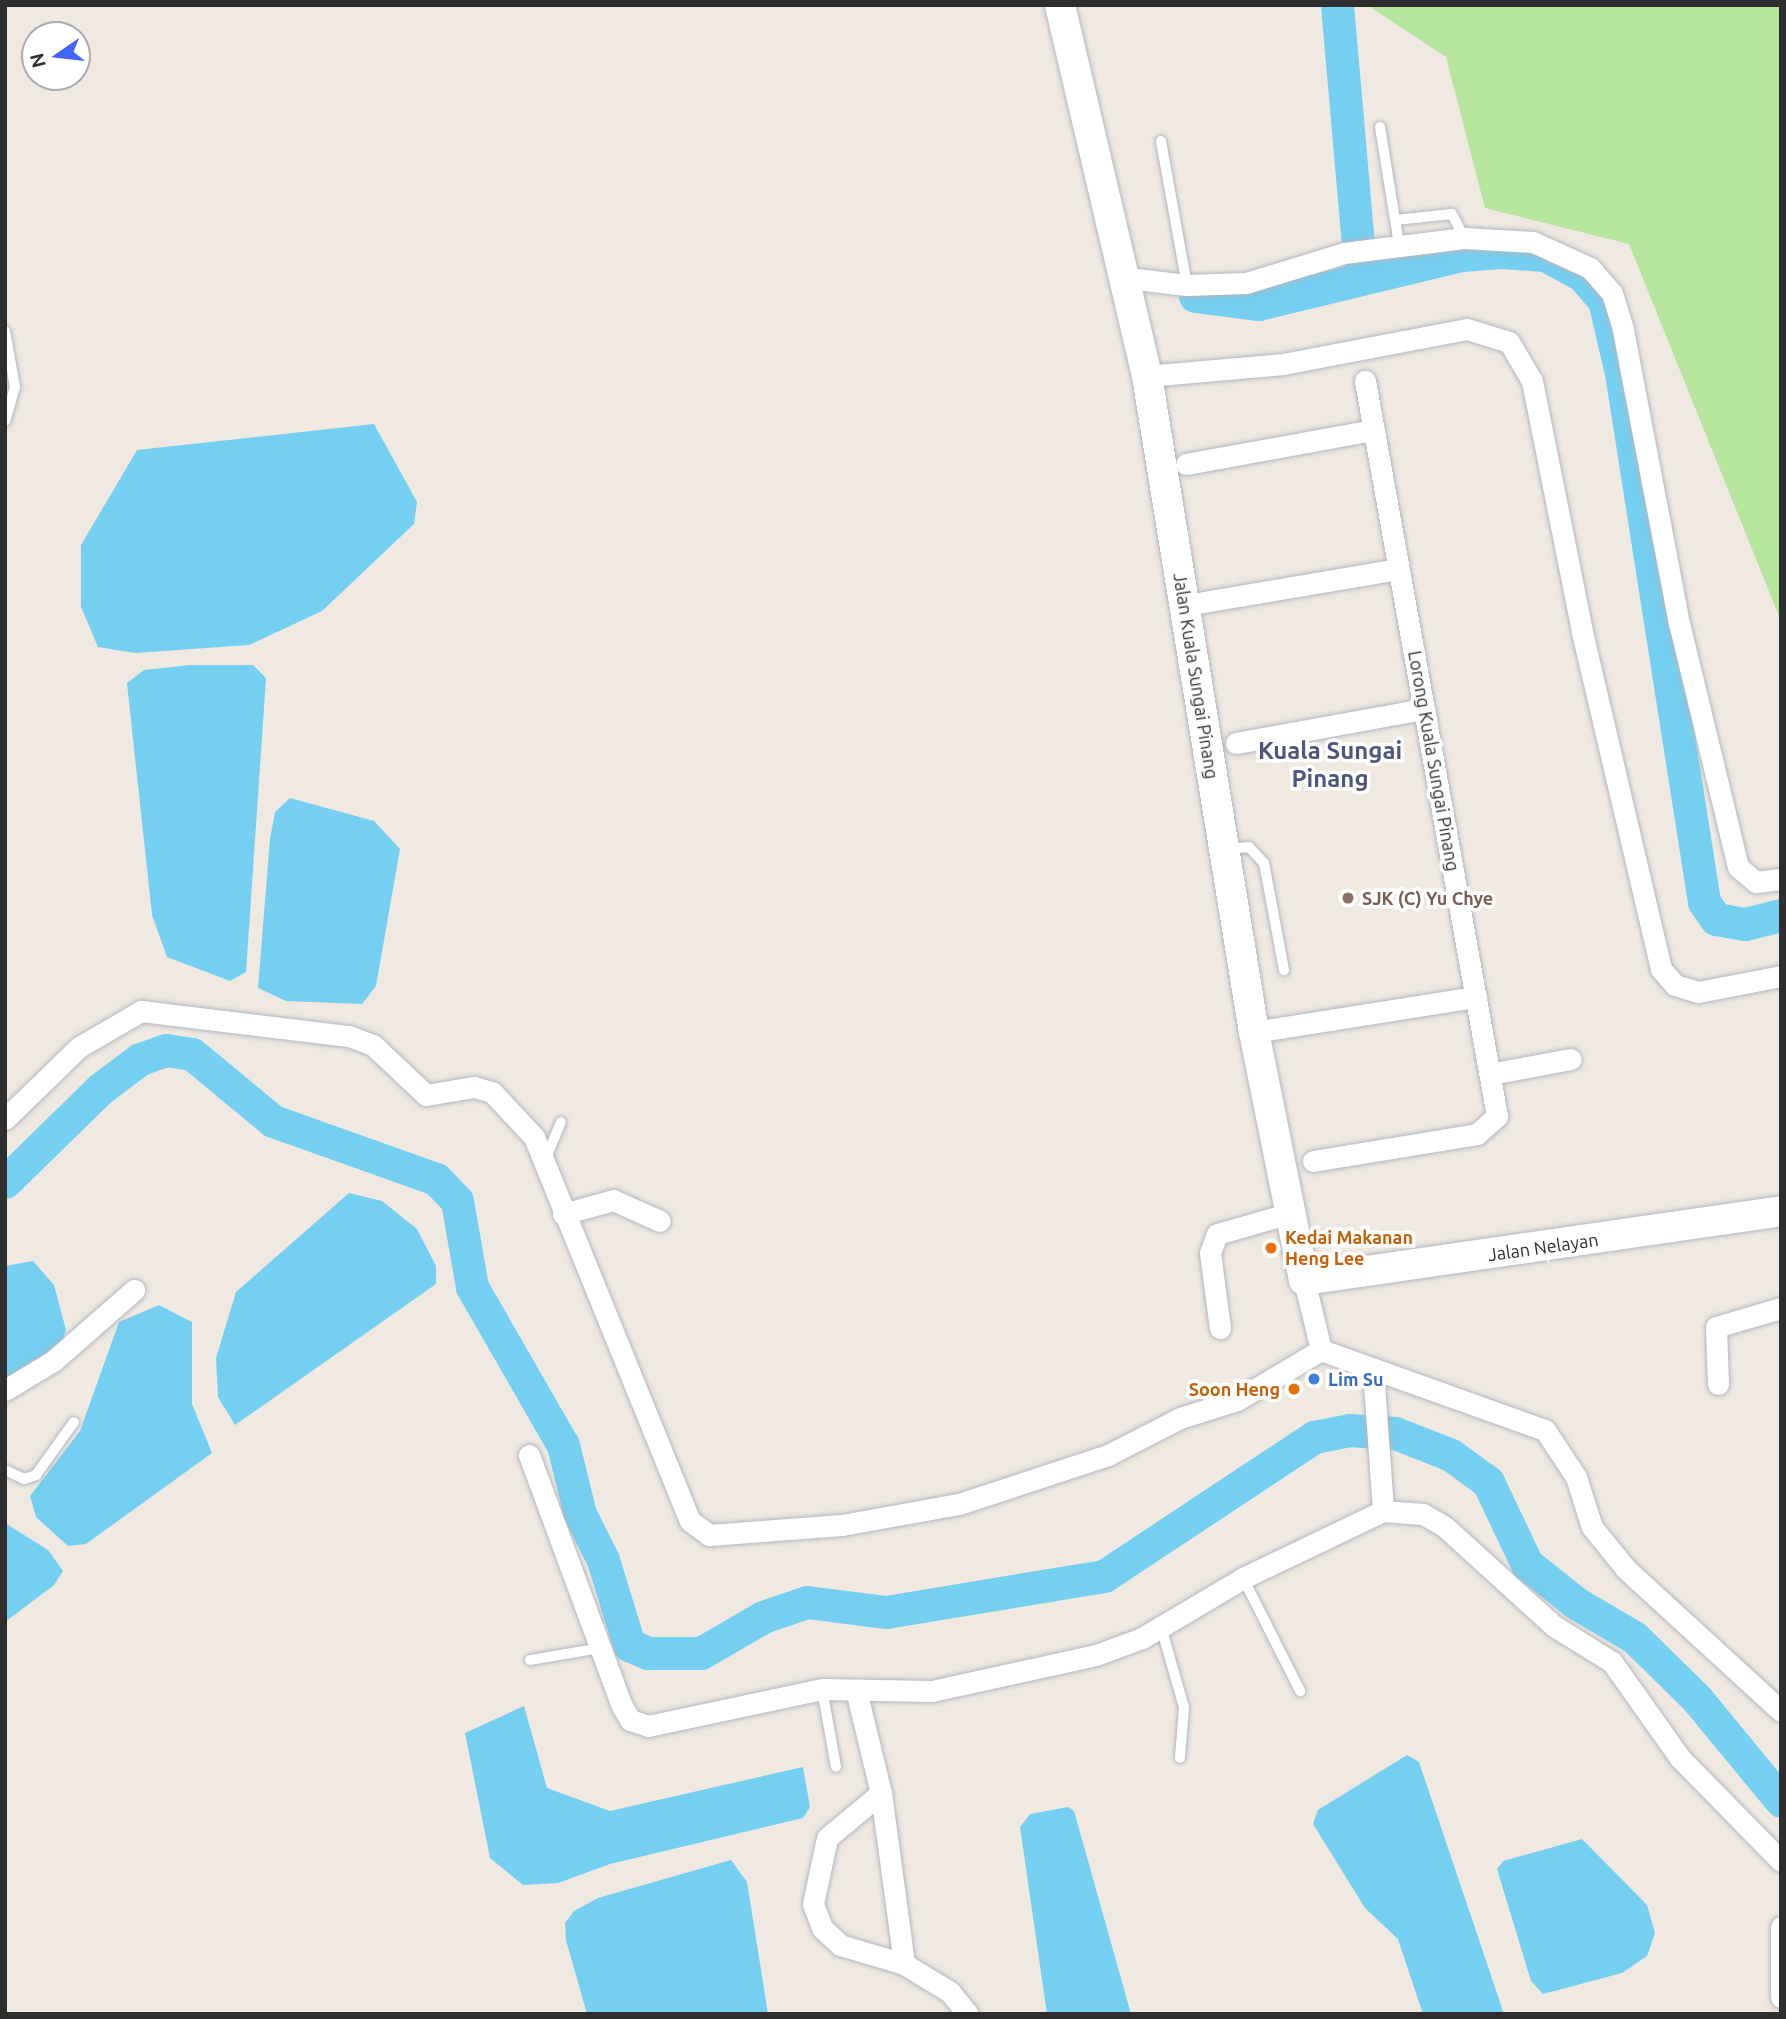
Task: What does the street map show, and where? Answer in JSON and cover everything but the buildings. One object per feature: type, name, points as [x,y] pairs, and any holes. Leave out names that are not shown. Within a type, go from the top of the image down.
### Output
[{"type":"street","name":"Jalan Kuala Sungai Pinang","points":[[1060,5],[1128,278],[1186,604],[1254,1032],[1287,1214],[1321,1350]]},
{"type":"street","points":[[1128,278],[1187,285],[1273,278],[1352,251],[1464,238],[1550,248],[1590,268],[1612,293],[1679,623],[1738,867],[1756,882],[1781,879]]},
{"type":"street","points":[[1147,376],[1283,364],[1467,329],[1510,341],[1532,381],[1582,632],[1661,969],[1675,985],[1698,992],[1781,976]]},
{"type":"street","name":"Lorong Kuala Sungai Pinang","points":[[1313,1161],[1477,1134],[1497,1116],[1364,381]]},
{"type":"street","points":[[1186,464],[1374,430]]},
{"type":"street","points":[[1186,604],[1399,569]]},
{"type":"street","points":[[1237,743],[1424,709]]},
{"type":"street","points":[[1254,1032],[1476,997]]},
{"type":"street","points":[[5,1119],[105,1029],[141,1010],[177,1012],[365,1040],[426,1095],[474,1087],[492,1092],[534,1137],[563,1214],[690,1521],[709,1535],[817,1528],[959,1504],[1108,1455],[1180,1418],[1237,1400],[1321,1350],[1374,1378],[1545,1430],[1576,1477],[1592,1527],[1626,1569],[1781,1710]]},
{"type":"street","points":[[1490,1074],[1571,1059]]},
{"type":"street","points":[[563,1214],[613,1200],[660,1221]]},
{"type":"street","name":"Jalan Nelayan","points":[[1304,1280],[1781,1211]]},
{"type":"street","points":[[1220,1328],[1210,1253],[1217,1234],[1287,1214]]},
{"type":"street","points":[[5,1390],[53,1361],[134,1290]]},
{"type":"street","points":[[1718,1384],[1716,1327],[1781,1308]]},
{"type":"street","points":[[1374,1378],[1383,1511]]},
{"type":"street","points":[[529,1455],[626,1714],[641,1725],[822,1689],[932,1691],[1096,1655],[1161,1627],[1243,1578],[1383,1511],[1423,1514],[1444,1526],[1553,1626],[1612,1662],[1681,1758],[1781,1861]]},
{"type":"street","points":[[856,1690],[881,1793],[904,1964]]},
{"type":"street","points":[[881,1793],[827,1838],[813,1904],[822,1928],[840,1945],[904,1964],[937,1982],[968,2014]]},
{"type":"street","points":[[1781,1927],[1781,1997]]},
{"type":"lane","points":[[1380,127],[1399,244]]},
{"type":"lane","points":[[1161,141],[1187,285]]},
{"type":"lane","points":[[1396,220],[1451,214],[1464,238]]},
{"type":"lane","points":[[5,331],[15,387],[5,421]]},
{"type":"lane","points":[[1224,849],[1249,846],[1262,859],[1284,970]]},
{"type":"lane","points":[[544,1162],[561,1122]]},
{"type":"lane","points":[[5,1470],[24,1479],[36,1475],[74,1422]]},
{"type":"lane","points":[[1243,1578],[1300,1690]]},
{"type":"lane","points":[[1161,1627],[1184,1707],[1181,1758]]},
{"type":"lane","points":[[530,1660],[601,1648]]},
{"type":"lane","points":[[822,1689],[836,1766]]},
{"type":"green space","points":[[1367,5],[1781,5],[1781,621],[1629,244],[1485,208],[1446,57]]},
{"type":"water","points":[[374,424],[417,502],[414,524],[322,611],[249,645],[135,653],[98,647],[81,607],[81,545],[137,450]]},
{"type":"water","points":[[191,665],[253,665],[266,678],[246,972],[230,981],[167,957],[152,915],[127,683],[144,670]]},
{"type":"water","points":[[290,798],[374,821],[400,849],[376,986],[362,1004],[286,1001],[258,988],[270,839],[275,812]]},
{"type":"water","points":[[349,1193],[382,1201],[417,1229],[436,1266],[436,1284],[235,1425],[218,1397],[216,1358],[236,1292]]},
{"type":"water","points":[[33,1261],[54,1285],[66,1330],[62,1342],[5,1383],[5,1266]]},
{"type":"water","points":[[159,1305],[192,1322],[192,1404],[212,1453],[86,1544],[68,1546],[36,1517],[30,1496],[80,1431],[119,1322]]},
{"type":"water","points":[[5,1523],[48,1550],[63,1571],[54,1585],[5,1622]]},
{"type":"water","points":[[524,1706],[547,1788],[610,1811],[803,1767],[810,1807],[803,1818],[610,1864],[558,1883],[523,1885],[490,1858],[465,1733]]},
{"type":"water","points":[[1407,1755],[1419,1762],[1504,2014],[1423,2014],[1398,1939],[1365,1908],[1313,1824],[1318,1810]]},
{"type":"water","points":[[1068,1807],[1074,1811],[1131,2014],[1047,2014],[1020,1827],[1030,1814]]},
{"type":"water","points":[[1582,1839],[1647,1905],[1655,1933],[1647,1956],[1622,1973],[1543,1994],[1531,1981],[1497,1869],[1503,1861]]},
{"type":"water","points":[[731,1860],[747,1882],[768,2014],[587,2014],[566,1940],[565,1923],[574,1911],[598,1898]]},
{"type":"waterway","points":[[1337,5],[1361,277]]},
{"type":"waterway","points":[[1195,296],[1258,304],[1461,255],[1502,252],[1545,255],[1582,275],[1604,300],[1621,373],[1704,902],[1716,919],[1745,924],[1781,915]]},
{"type":"waterway","points":[[5,1182],[100,1089],[140,1059],[166,1050],[192,1054],[273,1121],[436,1179],[457,1201],[472,1287],[563,1445],[580,1514],[603,1560],[629,1645],[648,1653],[701,1653],[763,1617],[807,1602],[886,1612],[1104,1576],[1314,1437],[1349,1430],[1395,1433],[1451,1455],[1488,1482],[1527,1564],[1576,1603],[1634,1637],[1697,1699],[1781,1801]]},
{"type":"place","name":"SJK (C) Yu Chye","points":[[1348,898]]},
{"type":"place","name":"Kedai Makanan Heng Lee","points":[[1271,1248]]},
{"type":"place","name":"Lim Su","points":[[1314,1379]]},
{"type":"place","name":"Soon Heng","points":[[1294,1389]]},
{"type":"district","name":"Kuala Sungai Pinang","points":[[1330,765]]}]
